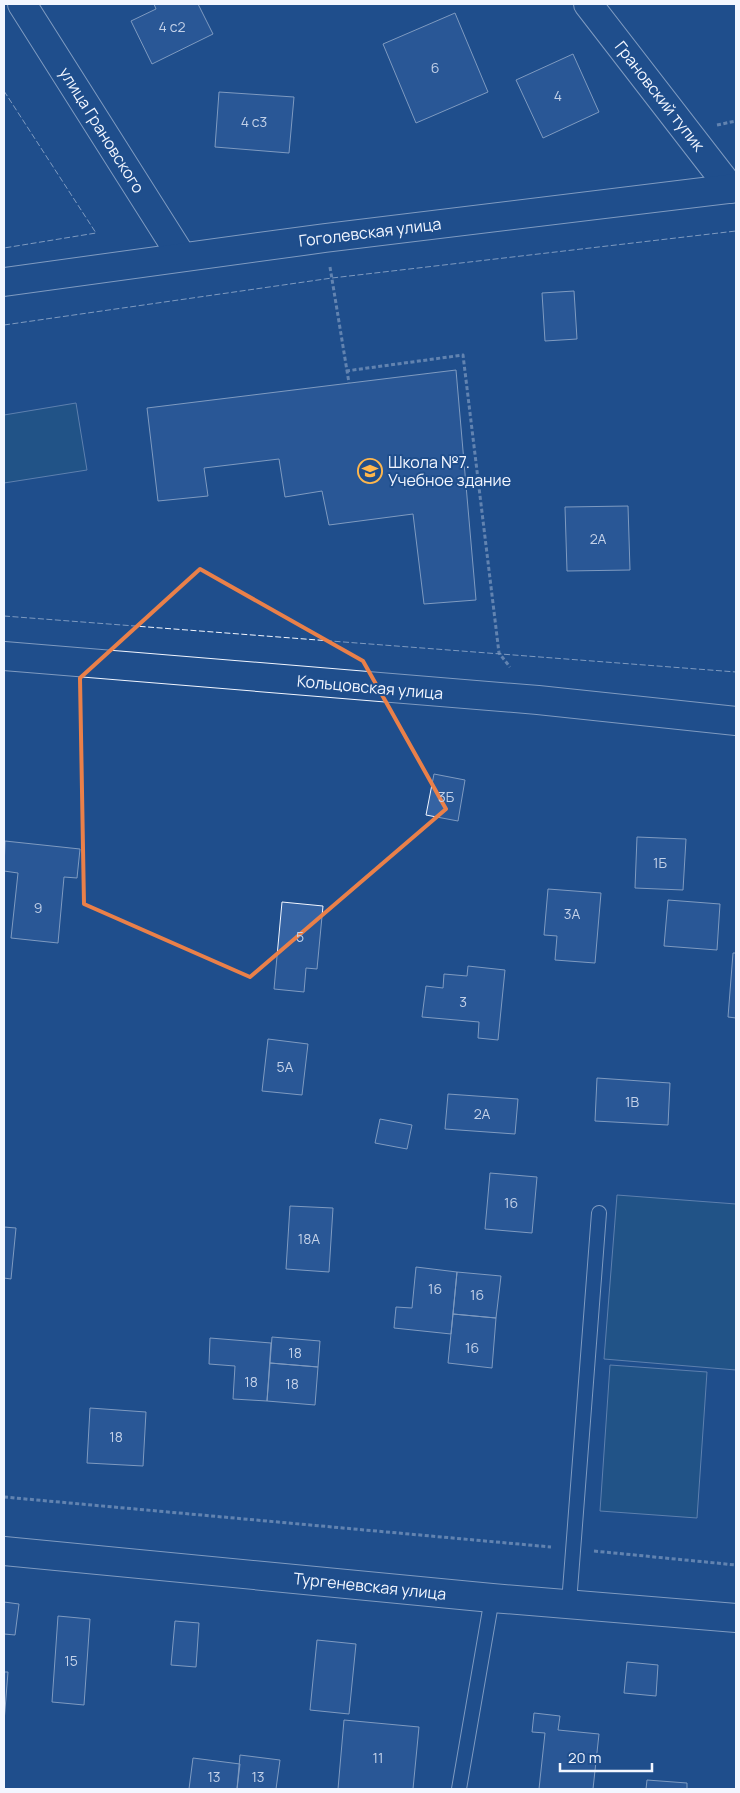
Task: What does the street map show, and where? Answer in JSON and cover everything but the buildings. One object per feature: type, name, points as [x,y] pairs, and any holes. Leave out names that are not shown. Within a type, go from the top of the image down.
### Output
[{"type":"street","name":"улица Грановского","points":[[22,4],[182,257]]},
{"type":"street","name":"Грановский тупик","points":[[588,4],[734,188]]},
{"type":"street","name":"Гоголевская улица","points":[[4,282],[505,215],[734,188]]},
{"type":"street","name":"Кольцовская улица","points":[[4,656],[538,700],[736,721]]},
{"type":"street","name":"Тургеневская улица","points":[[4,1551],[492,1598],[736,1618]]},
{"type":"lane","points":[[569,1603],[599,1212]]},
{"type":"lane","points":[[459,1789],[492,1598]]},
{"type":"path","points":[[328,260],[349,383]]},
{"type":"path","points":[[346,371],[463,355],[499,653],[538,700]]},
{"type":"path","points":[[4,1497],[736,1565]]},
{"type":"highlighted area","points":[[200,569],[363,661],[446,809],[250,977],[84,904],[80,678]]},
{"type":"shaded area","points":[[76,403],[87,470],[4,483],[4,415]]},
{"type":"shaded area","points":[[617,1195],[736,1204],[736,1370],[604,1359]]},
{"type":"shaded area","points":[[610,1365],[707,1372],[697,1518],[600,1511]]},
{"type":"fence","points":[[4,91],[96,233],[4,248]]},
{"type":"fence","points":[[4,325],[332,278],[736,231]]},
{"type":"fence","points":[[4,616],[736,672]]},
{"type":"place","name":"Школа №7. Учебное здание","points":[[370,471]]}]
